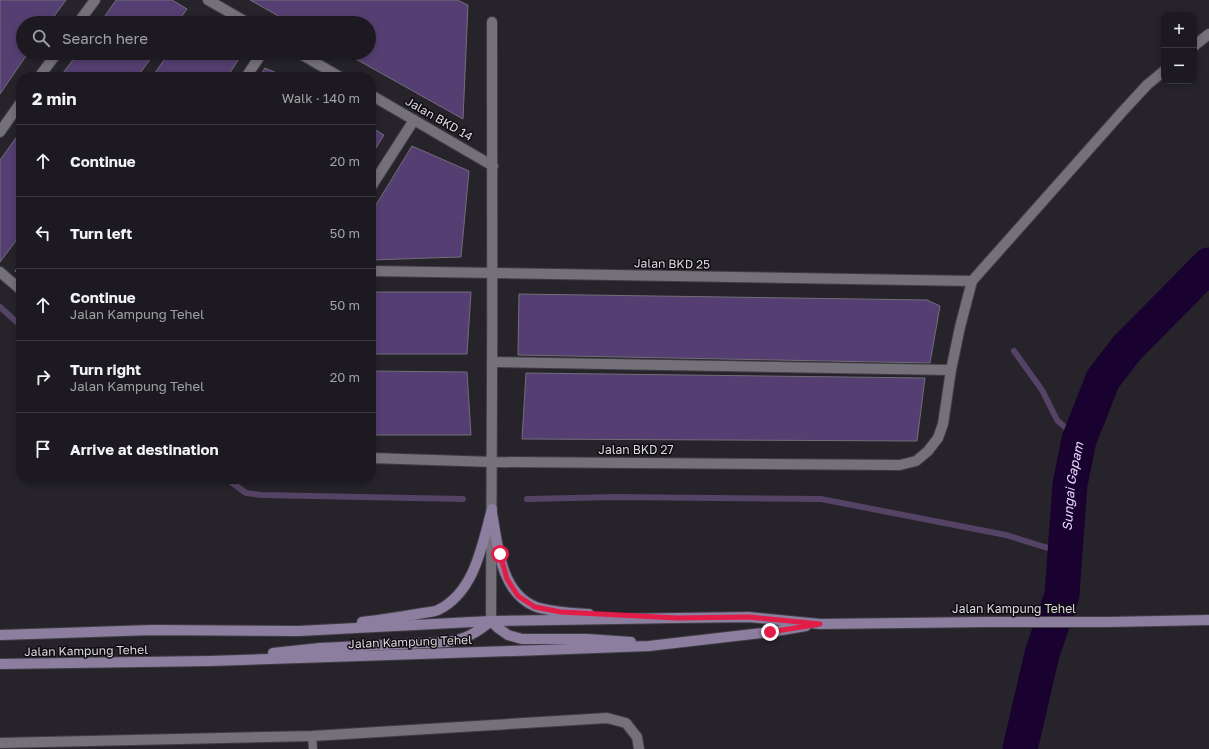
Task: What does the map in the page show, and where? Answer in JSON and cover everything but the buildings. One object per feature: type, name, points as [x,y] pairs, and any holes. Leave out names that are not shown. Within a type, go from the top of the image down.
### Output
[{"type":"main road","points":[[492,509],[500,554],[507,579],[518,596],[535,607],[561,612],[677,618]]},
{"type":"main road","points":[[299,631],[438,610],[456,597],[471,577],[480,553],[492,509]]},
{"type":"main road","name":"Jalan Kampung Tehel","points":[[0,635],[153,630],[299,631],[491,621],[749,617],[820,624],[1209,620]]},
{"type":"main road","points":[[210,661],[320,648],[447,642],[459,640],[472,635],[491,621],[508,636],[522,639],[611,639],[630,641],[649,646]]},
{"type":"main road","name":"Jalan Kampung Tehel","points":[[0,664],[210,661],[649,646],[770,632],[820,624]]},
{"type":"street","points":[[83,16],[95,0]]},
{"type":"street","points":[[208,0],[236,16]]},
{"type":"street","points":[[491,621],[493,462],[492,362],[494,274],[492,22]]},
{"type":"street","points":[[1197,44],[1209,34]]},
{"type":"street","points":[[43,72],[52,60]]},
{"type":"street","points":[[249,72],[257,60]]},
{"type":"street","points":[[311,60],[331,72]]},
{"type":"street","points":[[972,281],[1123,111],[1147,85],[1161,73]]},
{"type":"street","name":"Jalan BKD 14","points":[[376,98],[493,166]]},
{"type":"street","points":[[0,132],[16,109]]},
{"type":"street","points":[[376,179],[414,120]]},
{"type":"street","name":"Jalan BKD 25","points":[[376,271],[972,281]]},
{"type":"street","points":[[0,272],[16,286]]},
{"type":"street","name":"Jalan BKD 27","points":[[376,458],[493,462],[900,465],[916,461],[928,451],[938,438],[943,424],[951,370],[960,326],[972,281]]},
{"type":"street","points":[[492,362],[951,370]]},
{"type":"street","points":[[0,742],[312,736],[607,718],[626,723],[637,737],[639,749]]},
{"type":"lane","points":[[312,736],[313,749]]},
{"type":"waterway","name":"Sungai Gapam","points":[[1020,749],[1042,654],[1062,595],[1070,484],[1079,440],[1103,379],[1127,348],[1209,265]]},
{"type":"waterway","points":[[0,307],[16,321]]},
{"type":"waterway","points":[[1014,351],[1042,390],[1057,420],[1079,440]]},
{"type":"waterway","points":[[234,484],[246,493],[261,495],[463,499]]},
{"type":"waterway","points":[[527,499],[616,497],[821,499],[1006,535],[1064,553]]},
{"type":"route","points":[[500,554],[507,579],[518,596],[535,607],[561,612],[677,618],[749,617],[820,624],[770,632]]}]
